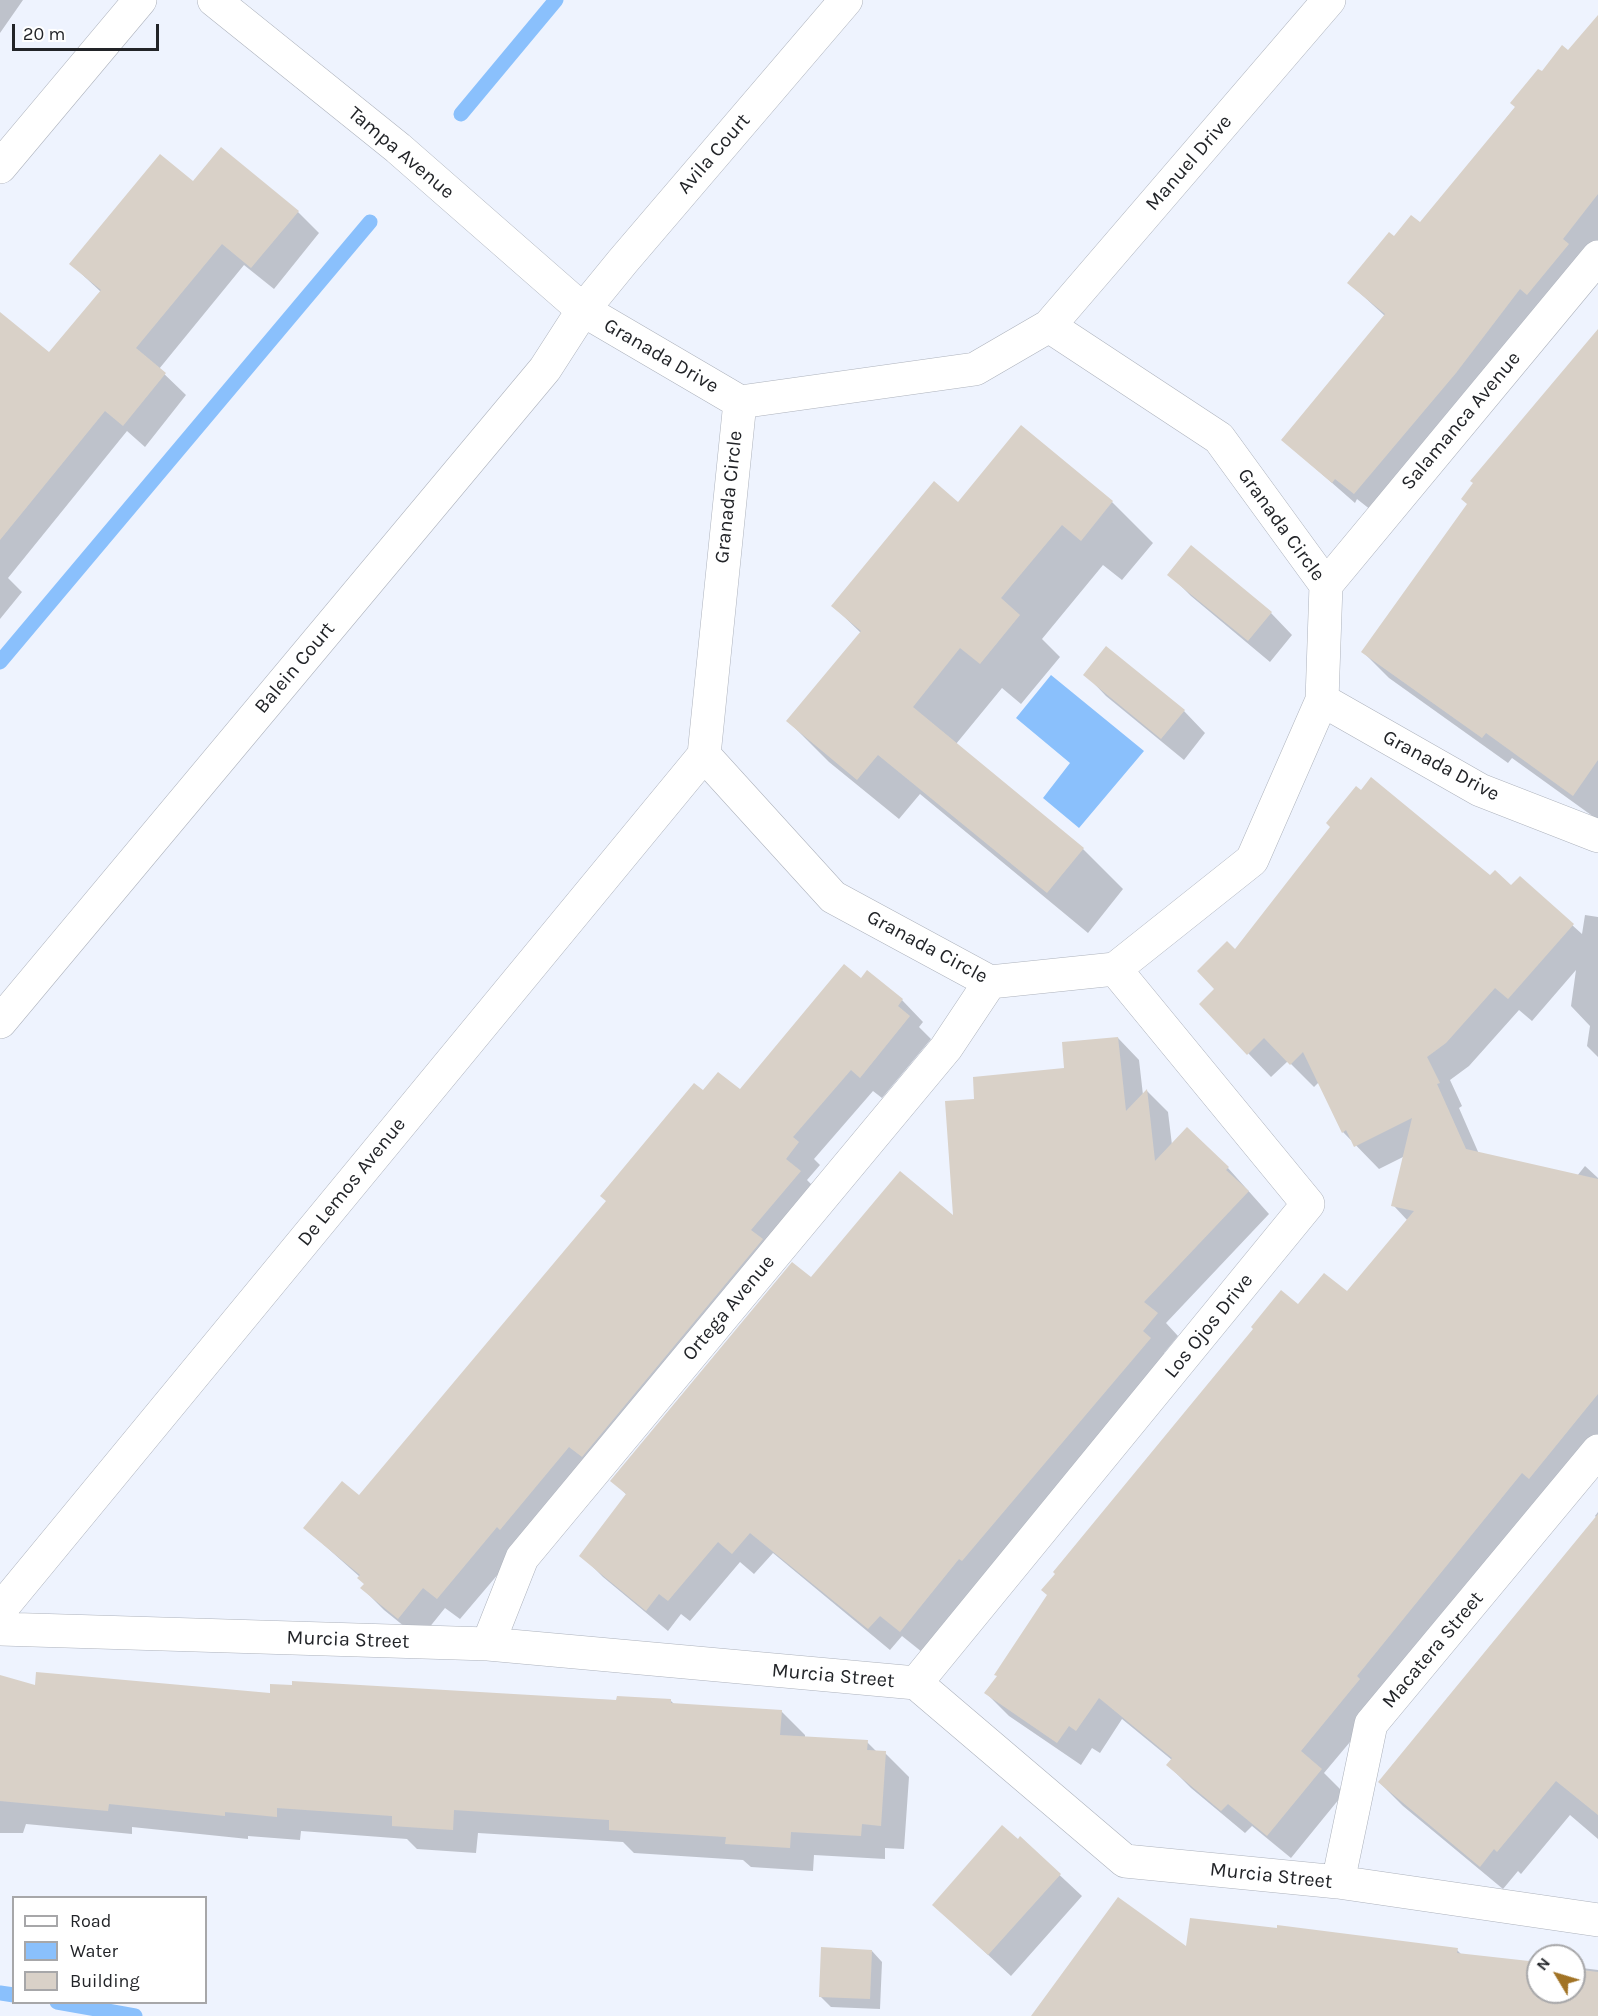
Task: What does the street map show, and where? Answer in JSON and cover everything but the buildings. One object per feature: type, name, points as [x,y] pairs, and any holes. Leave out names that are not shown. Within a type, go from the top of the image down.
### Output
[{"type":"street","points":[[0,167],[140,0]]},
{"type":"street","name":"Tampa Avenue","points":[[214,0],[398,148],[583,310]]},
{"type":"street","name":"Avila Court","points":[[583,310],[846,0]]},
{"type":"street","name":"Manuel Drive","points":[[1049,326],[1329,0]]},
{"type":"street","name":"Salamanca Avenue","points":[[1326,585],[1598,256]]},
{"type":"street","name":"Granada Drive","points":[[583,310],[740,402]]},
{"type":"street","name":"Balein Court","points":[[0,1022],[544,369],[583,310]]},
{"type":"street","name":"Granada Circle","points":[[1049,326],[1219,438],[1326,585],[1322,700],[1252,860],[1115,969],[990,982],[833,897],[704,755],[740,402],[975,369],[1049,326]]},
{"type":"street","name":"Granada Drive","points":[[1322,700],[1480,790],[1598,836]]},
{"type":"street","name":"De Lemos Avenue","points":[[0,1610],[704,755]]},
{"type":"street","name":"Los Ojos Drive","points":[[916,1683],[1308,1204],[1115,969]]},
{"type":"street","name":"Ortega Avenue","points":[[488,1644],[522,1558],[946,1048],[990,982]]},
{"type":"street","name":"Macatera Street","points":[[1338,1882],[1371,1724],[1598,1451]]},
{"type":"street","name":"Murcia Street","points":[[0,1629],[488,1644],[916,1683],[1125,1861],[1338,1882],[1598,1920]]},
{"type":"water","points":[[1051,675],[1144,751],[1079,828],[1043,798],[1070,763],[1016,718]]},
{"type":"waterway","points":[[461,114],[556,0]]},
{"type":"waterway","points":[[0,662],[370,222]]},
{"type":"waterway","points":[[0,1993],[12,1995]]},
{"type":"waterway","points":[[68,2004],[135,2016]]}]
